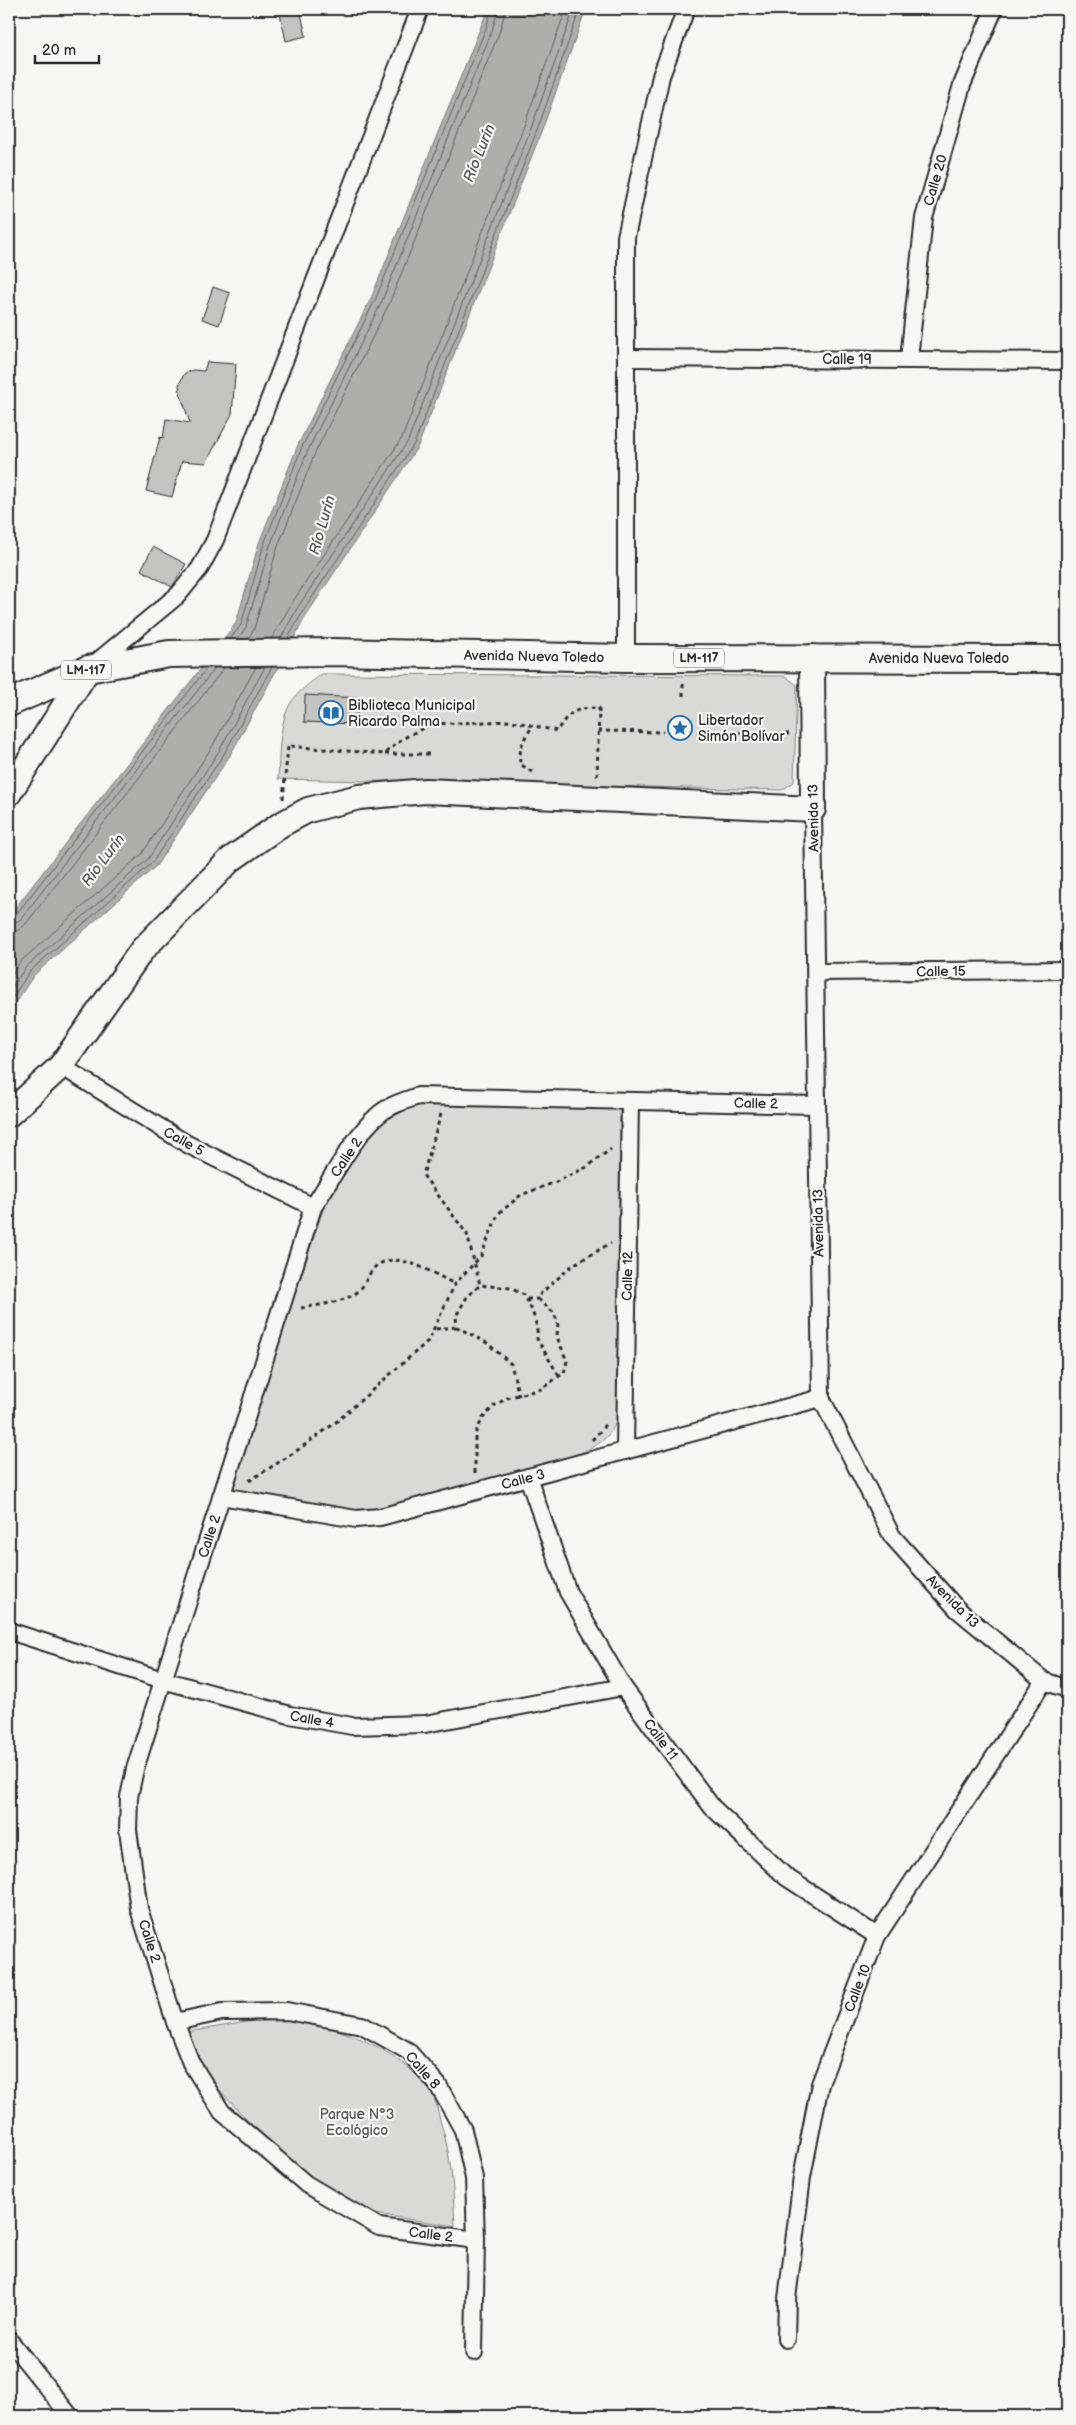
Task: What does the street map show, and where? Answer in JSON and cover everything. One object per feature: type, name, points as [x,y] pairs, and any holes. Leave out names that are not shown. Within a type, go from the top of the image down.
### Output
[{"type":"main road","name":"Avenida Nueva Toledo","points":[[9,703],[88,669],[169,654],[332,652],[626,658],[1067,659]]},
{"type":"street","points":[[9,793],[88,669],[178,595],[200,568],[215,540],[420,9]]},
{"type":"street","points":[[626,658],[626,237],[661,76],[686,9]]},
{"type":"street","name":"Calle 20","points":[[909,359],[924,218],[962,86],[994,9]]},
{"type":"street","name":"Calle 19","points":[[626,358],[1067,361]]},
{"type":"street","name":"Avenida 13","points":[[812,657],[821,1398],[892,1536],[957,1609],[1044,1681],[1067,1689]]},
{"type":"street","points":[[9,1114],[61,1066],[142,950],[230,860],[280,826],[308,810],[359,797],[426,791],[597,788],[813,809]]},
{"type":"street","name":"Calle 15","points":[[816,972],[1067,970]]},
{"type":"street","name":"Calle 5","points":[[61,1066],[187,1144],[313,1207]]},
{"type":"street","name":"Calle 2","points":[[476,2240],[379,2227],[306,2184],[222,2112],[191,2063],[139,1908],[128,1830],[129,1797],[136,1769],[313,1207],[356,1143],[377,1116],[396,1104],[418,1096],[816,1105]]},
{"type":"street","name":"Calle 12","points":[[625,1451],[630,1100]]},
{"type":"street","name":"Calle 3","points":[[221,1496],[356,1519],[380,1517],[821,1398]]},
{"type":"street","name":"Calle 11","points":[[528,1477],[568,1592],[623,1687],[712,1807],[786,1877],[877,1936]]},
{"type":"street","name":"Calle 4","points":[[9,1631],[163,1680],[290,1715],[352,1726],[425,1724],[623,1687]]},
{"type":"street","name":"Calle 10","points":[[786,2339],[788,2299],[802,2177],[820,2084],[877,1936],[1044,1681]]},
{"type":"street","name":"Calle 8","points":[[176,2022],[222,2012],[287,2011],[362,2025],[408,2051],[438,2084],[463,2130],[474,2178],[476,2240],[474,2352]]},
{"type":"street","points":[[9,2340],[70,2416]]},
{"type":"path","points":[[384,754],[404,738],[431,724],[512,721],[557,731],[569,714],[580,708],[599,708],[597,788]]},
{"type":"path","points":[[533,726],[522,739],[520,764],[528,771],[538,775]]},
{"type":"path","points":[[598,730],[663,732]]},
{"type":"path","points":[[697,732],[813,734]]},
{"type":"path","points":[[280,826],[288,746],[384,754],[430,754]]},
{"type":"path","points":[[587,776],[597,788]]},
{"type":"path","points":[[446,1097],[423,1175],[464,1228],[480,1285]]},
{"type":"path","points":[[221,1496],[287,1458],[335,1423],[428,1341],[455,1284],[481,1256],[498,1214],[521,1195],[556,1182],[587,1166],[613,1147],[613,1157]]},
{"type":"path","points":[[611,1252],[612,1233]]},
{"type":"path","points":[[538,1299],[541,1293],[558,1276],[587,1255],[612,1243]]},
{"type":"path","points":[[299,1300],[296,1309],[336,1301],[356,1293],[374,1269],[387,1261],[400,1260],[414,1264],[455,1284]]},
{"type":"path","points":[[480,1285],[510,1288],[526,1299],[538,1299],[553,1312],[558,1322],[557,1337],[567,1361],[564,1373],[541,1389],[507,1398],[494,1406],[483,1418],[475,1434],[475,1476],[483,1474]]},
{"type":"path","points":[[458,1327],[456,1316],[468,1297],[480,1285]]},
{"type":"path","points":[[526,1299],[538,1333],[537,1339],[559,1376]]},
{"type":"path","points":[[435,1329],[458,1327],[487,1343],[511,1364],[519,1396]]},
{"type":"path","points":[[586,1443],[592,1440],[603,1428],[608,1413]]},
{"type":"green space","points":[[322,674],[785,676],[797,685],[794,782],[782,790],[278,779],[281,733],[288,708],[298,693]]},
{"type":"green space","points":[[424,1102],[620,1109],[617,1420],[611,1432],[593,1447],[581,1453],[379,1510],[362,1511],[228,1493],[324,1207],[368,1135],[382,1121]]},
{"type":"green space","name":"Parque N°3 Ecológico","points":[[296,2020],[338,2030],[376,2046],[394,2057],[424,2083],[434,2098],[447,2147],[453,2185],[455,2226],[375,2214],[316,2183],[265,2140],[208,2077],[187,2032],[253,2021]]},
{"type":"water","name":"Río Lurín","points":[[488,9],[586,9],[542,130],[418,446],[307,614],[229,757],[156,866],[34,975],[9,1012],[9,916],[236,623],[259,543],[298,445],[372,296]]},
{"type":"building","points":[[279,9],[300,9],[306,36],[286,41]]},
{"type":"building","points":[[213,287],[230,293],[219,325],[202,319]]},
{"type":"building","points":[[207,362],[236,364],[232,414],[206,463],[182,461],[172,497],[146,491],[160,437],[163,438],[166,419],[190,423],[179,385],[184,374],[193,370],[204,371]]},
{"type":"building","points":[[153,547],[186,564],[172,587],[141,570]]},
{"type":"building","points":[[305,695],[358,698],[357,724],[304,722]]},
{"type":"place","name":"Biblioteca Municipal Ricardo Palma","points":[[331,713]]},
{"type":"place","name":"Libertador Simón Bolívar","points":[[680,728]]}]
